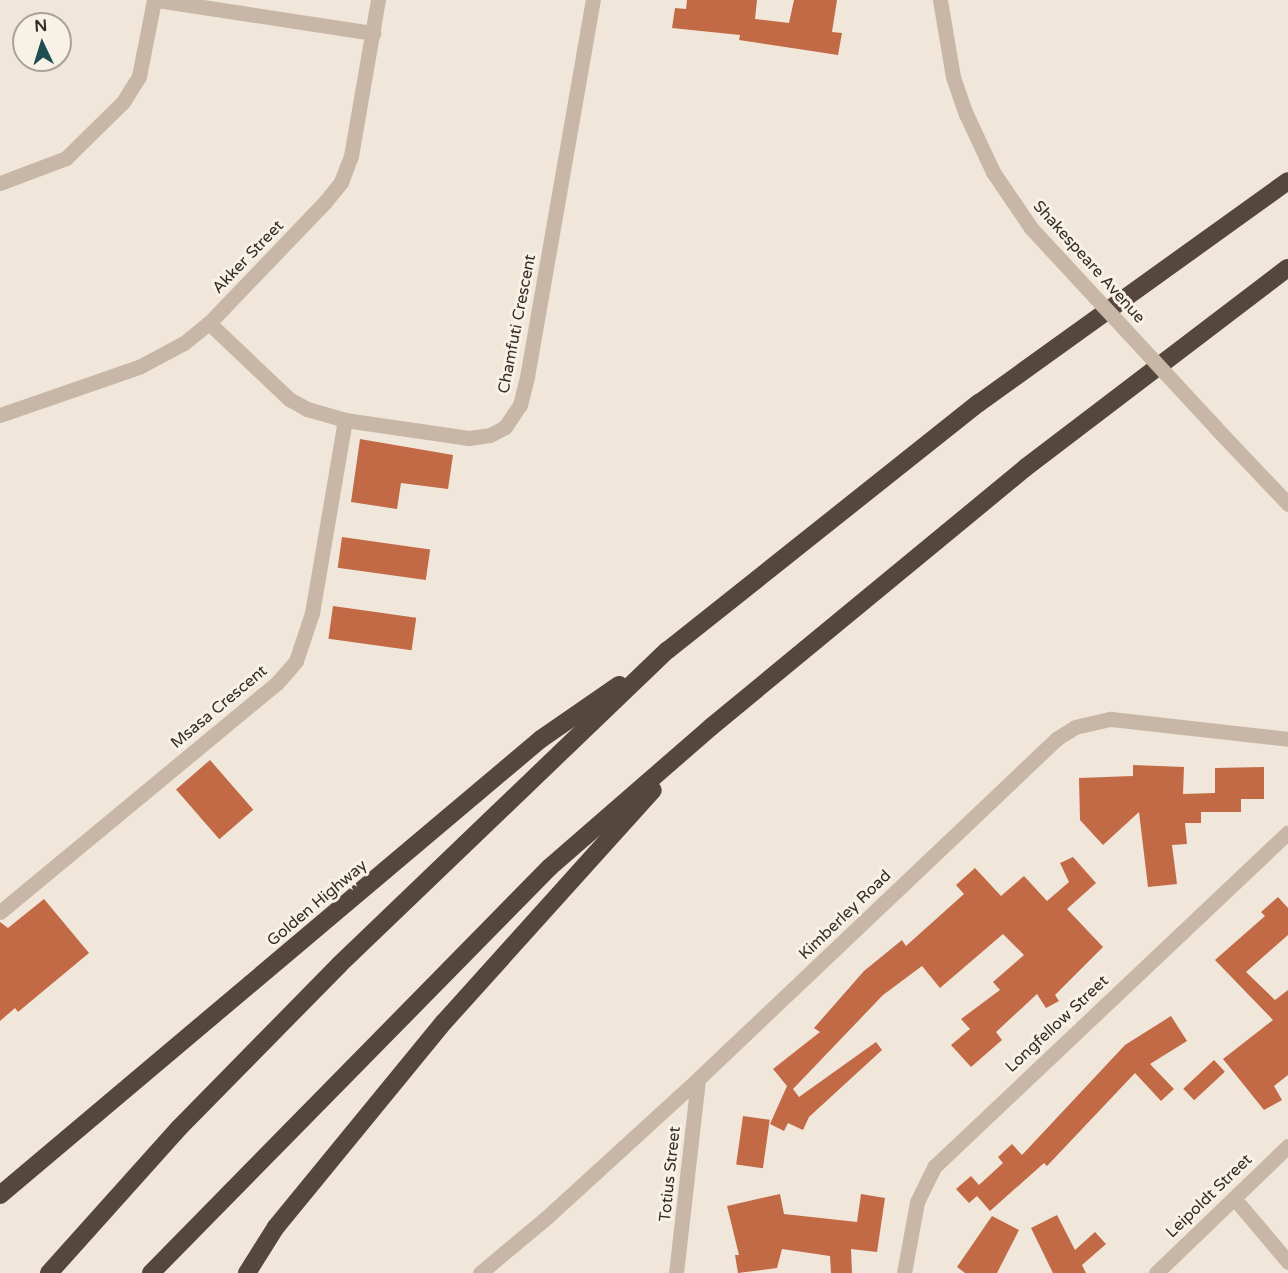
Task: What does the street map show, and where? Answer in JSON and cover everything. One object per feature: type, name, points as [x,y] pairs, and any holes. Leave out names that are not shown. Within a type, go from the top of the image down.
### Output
[{"type":"highway","points":[[49,1273],[179,1128],[339,965],[668,650],[979,403],[1288,181]]},
{"type":"highway","points":[[151,1273],[550,867],[711,726],[1025,468],[1288,268]]},
{"type":"highway","name":"Golden Highway","points":[[0,1195],[541,739],[668,650]]},
{"type":"highway","points":[[247,1273],[276,1227],[444,1023],[711,726]]},
{"type":"street","points":[[0,183],[66,158],[123,102],[139,76],[156,0],[373,33]]},
{"type":"street","name":"Akker Street","points":[[0,415],[161,358],[209,323],[341,182],[353,147],[378,0]]},
{"type":"street","name":"Chamfuti Crescent","points":[[209,323],[289,399],[345,420],[469,438],[497,431],[515,415],[526,377],[593,0]]},
{"type":"street","name":"Shakespeare Avenue","points":[[940,0],[953,77],[966,114],[996,178],[1031,228],[1288,504]]},
{"type":"street","name":"Msasa Crescent","points":[[0,912],[278,683],[296,661],[312,613],[345,420]]},
{"type":"street","name":"Kimberley Road","points":[[480,1273],[547,1217],[698,1079],[1056,739],[1075,727],[1111,719],[1288,739]]},
{"type":"street","name":"Longfellow Street","points":[[904,1273],[917,1202],[934,1167],[1288,832]]},
{"type":"street","name":"Totius Street","points":[[676,1273],[698,1079]]},
{"type":"street","name":"Leipoldt Street","points":[[1156,1273],[1288,1146]]},
{"type":"street","points":[[1234,1198],[1288,1262]]},
{"type":"building","points":[[687,0],[757,0],[755,19],[789,23],[794,0],[837,0],[832,32],[842,33],[838,55],[739,40],[740,35],[672,28],[675,8],[686,9]]},
{"type":"building","points":[[360,439],[453,455],[448,489],[401,483],[397,509],[351,502]]},
{"type":"building","points":[[342,537],[430,549],[426,580],[338,568]]},
{"type":"building","points":[[333,606],[416,618],[412,650],[328,639]]},
{"type":"building","points":[[210,760],[253,810],[219,839],[176,790]]},
{"type":"building","points":[[1133,765],[1184,767],[1183,794],[1215,793],[1215,768],[1264,767],[1264,799],[1241,799],[1241,812],[1201,812],[1201,823],[1185,823],[1187,844],[1172,845],[1177,884],[1148,887],[1139,812],[1103,845],[1080,820],[1079,778],[1133,776]]},
{"type":"building","points":[[1073,857],[1096,883],[1067,909],[1103,947],[1055,995],[1059,1001],[1046,1008],[1037,994],[996,1032],[1002,1040],[971,1067],[951,1045],[970,1029],[961,1019],[1000,990],[993,982],[1024,955],[1003,934],[940,988],[922,966],[883,995],[793,1089],[799,1097],[876,1042],[882,1050],[809,1117],[803,1130],[788,1123],[784,1131],[770,1124],[787,1086],[773,1069],[820,1032],[814,1028],[864,971],[902,940],[906,946],[964,894],[956,885],[975,868],[1001,896],[1024,876],[1047,901],[1069,882],[1060,863]]},
{"type":"building","points":[[1278,897],[1288,908],[1288,935],[1246,972],[1275,1000],[1288,990],[1288,1075],[1274,1086],[1282,1100],[1264,1110],[1223,1059],[1273,1020],[1215,960],[1265,916],[1261,912]]},
{"type":"building","points":[[44,899],[89,953],[18,1012],[15,1008],[0,1021],[0,922],[8,928]]},
{"type":"building","points":[[1171,1016],[1187,1041],[1150,1064],[1174,1089],[1161,1101],[1135,1073],[1047,1166],[1044,1163],[990,1211],[977,1196],[969,1203],[956,1189],[971,1176],[979,1185],[1003,1163],[998,1157],[1012,1144],[1022,1155],[1125,1045]]},
{"type":"building","points":[[1214,1060],[1225,1072],[1194,1100],[1183,1089]]},
{"type":"building","points":[[743,1116],[770,1120],[763,1168],[736,1165]]},
{"type":"building","points":[[780,1194],[784,1214],[857,1222],[861,1194],[885,1198],[877,1252],[851,1249],[852,1273],[831,1273],[830,1256],[782,1249],[777,1268],[738,1273],[735,1255],[739,1255],[727,1206]]},
{"type":"building","points":[[1057,1215],[1075,1250],[1095,1232],[1106,1244],[1082,1265],[1086,1273],[1053,1273],[1031,1228]]},
{"type":"building","points":[[992,1216],[1019,1230],[997,1273],[965,1273],[957,1267]]}]
